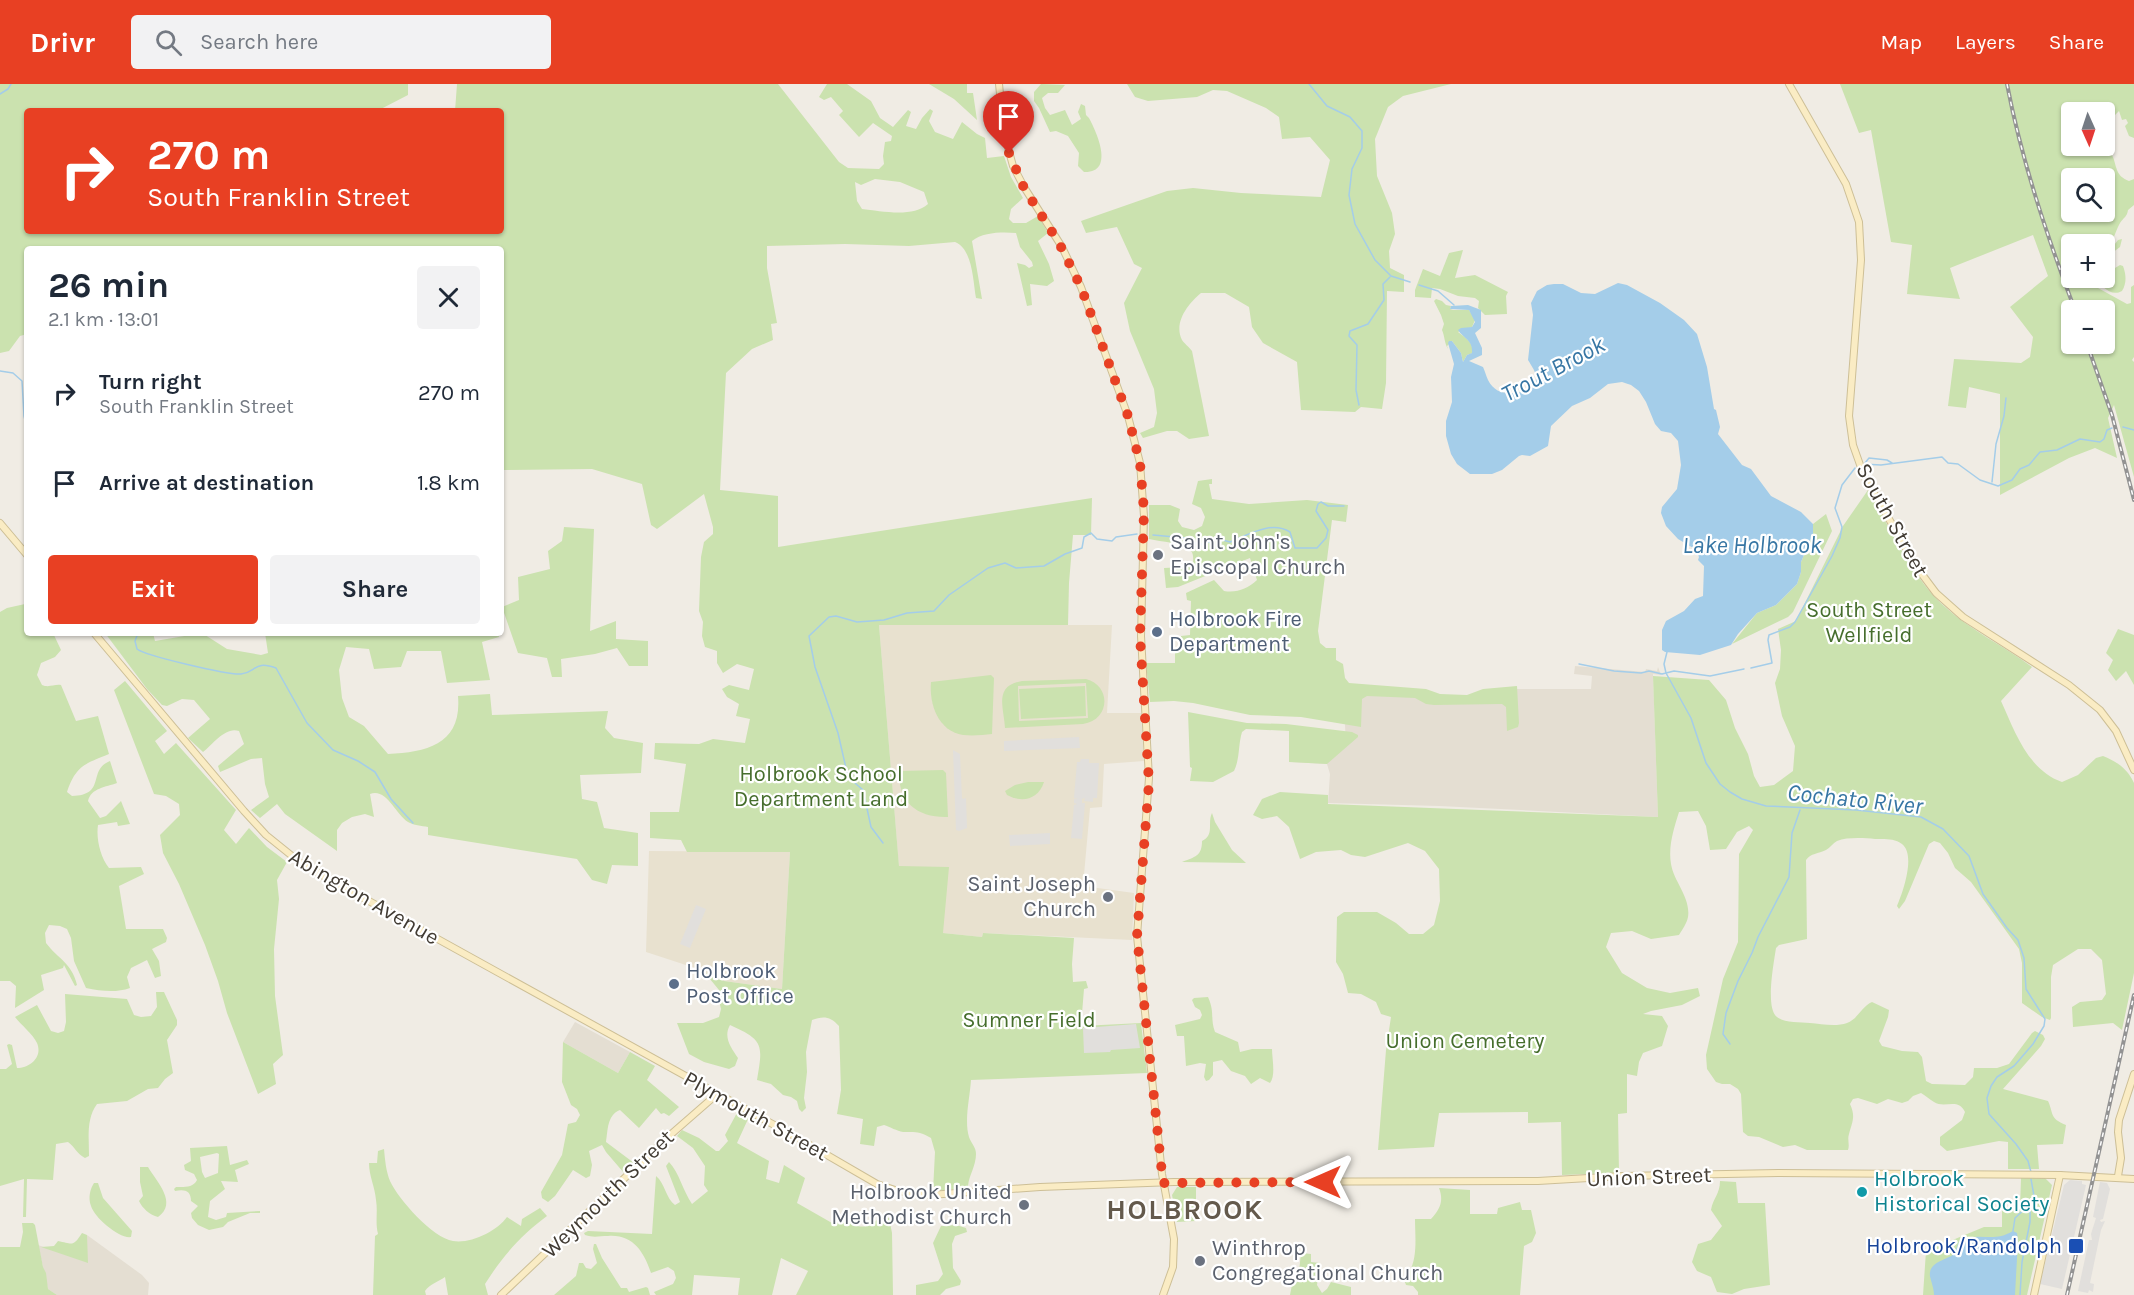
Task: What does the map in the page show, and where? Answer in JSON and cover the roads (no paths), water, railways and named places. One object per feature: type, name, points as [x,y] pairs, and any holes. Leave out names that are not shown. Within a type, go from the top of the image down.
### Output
[{"type":"main road","points":[[999,84],[1003,128],[1013,166],[1024,188],[1059,243],[1081,287],[1128,416],[1140,463],[1144,511],[1140,636],[1149,783],[1137,936],[1163,1183],[1173,1227],[1175,1250],[1172,1272],[1163,1295]]},
{"type":"main road","name":"South Street","points":[[1789,84],[1846,184],[1859,222],[1861,260],[1849,416],[1854,449],[1867,481],[1918,569],[1936,593],[1959,614],[2069,685],[2100,710],[2116,731],[2134,770]]},
{"type":"main road","points":[[0,523],[24,551]]},
{"type":"main road","name":"Abington Avenue","points":[[97,636],[244,812],[288,854],[333,882],[634,1049]]},
{"type":"main road","name":"Plymouth Street","points":[[634,1049],[870,1180],[905,1192],[940,1195],[1029,1187],[1163,1183]]},
{"type":"main road","points":[[2118,1176],[2121,1153],[2118,1124],[2134,1074]]},
{"type":"main road","name":"Weymouth Street","points":[[501,1295],[669,1136],[716,1095]]},
{"type":"main road","name":"Union Street","points":[[1163,1183],[1538,1181],[1622,1176],[1778,1173],[2060,1174],[2118,1176],[2134,1179]]},
{"type":"main road","points":[[2034,1295],[2060,1174]]},
{"type":"water","name":"Lake Holbrook","points":[[1618,283],[1627,285],[1660,303],[1684,320],[1697,334],[1720,427],[1718,434],[1742,465],[1751,469],[1771,496],[1801,512],[1813,524],[1813,534],[1801,562],[1797,584],[1776,605],[1757,613],[1731,645],[1700,655],[1662,650],[1662,630],[1666,621],[1684,611],[1695,599],[1703,596],[1704,566],[1698,560],[1695,549],[1678,539],[1666,526],[1661,513],[1662,507],[1677,489],[1681,465],[1678,441],[1671,433],[1661,431],[1655,424],[1639,391],[1622,382],[1608,384],[1590,398],[1572,406],[1551,426],[1548,446],[1530,456],[1519,456],[1502,470],[1492,474],[1470,474],[1457,464],[1451,454],[1446,436],[1446,421],[1452,402],[1451,377],[1454,364],[1448,343],[1452,341],[1461,353],[1463,362],[1467,355],[1472,353],[1472,349],[1470,342],[1458,330],[1472,327],[1475,322],[1469,310],[1450,309],[1451,306],[1468,305],[1481,310],[1481,328],[1475,333],[1482,348],[1482,355],[1469,361],[1483,367],[1488,380],[1496,390],[1513,393],[1531,389],[1536,381],[1536,374],[1528,360],[1533,315],[1531,303],[1537,291],[1547,285],[1563,284],[1581,293],[1595,294]]},
{"type":"water","points":[[2013,1231],[2017,1233],[2018,1240],[2015,1295],[1934,1295],[1930,1271],[1935,1264],[1954,1254],[1959,1242],[1974,1237],[1998,1237]]},
{"type":"waterway","points":[[0,94],[11,84]]},
{"type":"waterway","name":"Trout Brook","points":[[1309,84],[1327,106],[1350,117],[1362,131],[1362,148],[1352,169],[1349,195],[1355,224],[1375,260],[1391,276],[1410,282]]},
{"type":"waterway","points":[[1359,405],[1356,390],[1357,345],[1349,336],[1350,331],[1368,324],[1384,300],[1383,284],[1390,277]]},
{"type":"waterway","name":"Trout Brook","points":[[1419,285],[1438,291],[1454,305]]},
{"type":"waterway","points":[[0,371],[13,373],[22,381],[24,416]]},
{"type":"waterway","points":[[1992,482],[1996,444],[2004,416],[2006,398]]},
{"type":"waterway","points":[[2123,427],[2134,430]]},
{"type":"waterway","points":[[1862,464],[1881,465],[1942,457],[1948,463],[1958,464],[1980,480],[1998,486],[2012,480],[2020,469],[2029,465],[2040,452],[2057,450],[2080,439],[2100,442],[2104,439],[2107,430],[2112,428]]},
{"type":"waterway","points":[[1865,463],[1869,458],[1887,460],[1892,463]]},
{"type":"waterway","points":[[1751,668],[1772,663],[1769,635],[1790,627],[1795,622],[1832,556],[1842,527],[1835,508],[1842,485],[1855,468]]},
{"type":"waterway","points":[[1153,535],[1186,538],[1199,545],[1219,539],[1230,542],[1260,530],[1275,528],[1290,532],[1295,548],[1317,548],[1326,538],[1328,530],[1316,511],[1318,504],[1321,502],[1328,506],[1344,506]]},
{"type":"waterway","points":[[883,843],[871,827],[863,790],[848,777],[838,733],[815,667],[809,636],[829,617],[836,616],[857,622],[884,620],[907,613],[934,611],[949,595],[988,568],[1005,563],[1016,568],[1044,566],[1065,554],[1082,548],[1084,537],[1091,533],[1097,539],[1112,541],[1116,537],[1137,534]]},
{"type":"waterway","points":[[137,636],[135,641],[137,649],[170,660],[233,674],[246,673],[264,665],[276,668],[307,723],[333,750],[358,761],[375,772],[391,799],[413,823]]},
{"type":"waterway","name":"Cochato River","points":[[1667,652],[1664,664],[1666,673],[1691,718],[1706,763],[1720,784],[1730,792],[1742,799],[1766,806],[1856,810],[1921,817],[1943,829],[1969,856],[1983,894],[2018,940],[2024,958],[2026,989],[2045,1019],[2044,1026],[2033,1044],[2014,1066],[1997,1077],[1987,1098],[1989,1114],[2016,1144],[2028,1161],[2031,1172]]},
{"type":"waterway","points":[[1579,664],[1614,671],[1641,673],[1649,671],[1662,674],[1674,671],[1710,676],[1744,669]]},
{"type":"waterway","points":[[1730,1044],[1723,1034],[1726,1013],[1758,937],[1789,877],[1792,833],[1800,810]]},
{"type":"waterway","name":"Cochato River","points":[[2020,1295],[2022,1262],[2030,1222],[2030,1205],[2034,1196],[2031,1179]]},
{"type":"waterway","points":[[2013,1231],[2015,1218],[2029,1205]]},
{"type":"railway","points":[[2007,84],[2036,198],[2071,300]]},
{"type":"railway","points":[[2091,354],[2112,415],[2134,500]]},
{"type":"railway","points":[[2067,1295],[2134,995]]},
{"type":"place","name":"Saint John's Episcopal Church","points":[[1158,555]]},
{"type":"place","name":"Holbrook Fire Department","points":[[1157,632]]},
{"type":"place","name":"Saint Joseph Church","points":[[1108,897]]},
{"type":"place","name":"Holbrook Post Office","points":[[674,984]]},
{"type":"place","name":"Holbrook Historical Society","points":[[1862,1192]]},
{"type":"place","name":"Holbrook United Methodist Church","points":[[1024,1205]]},
{"type":"place","name":"Holbrook/Randolph","points":[[2076,1246]]},
{"type":"place","name":"Winthrop Congregational Church","points":[[1200,1261]]},
{"type":"district","name":"HOLBROOK","points":[[1185,1209]]},
{"type":"park label","name":"South Street Wellfield","points":[[1869,622]]},
{"type":"park label","name":"Holbrook School Department Land","points":[[821,786]]},
{"type":"park label","name":"Sumner Field","points":[[1029,1020]]},
{"type":"park label","name":"Union Cemetery","points":[[1465,1041]]}]
